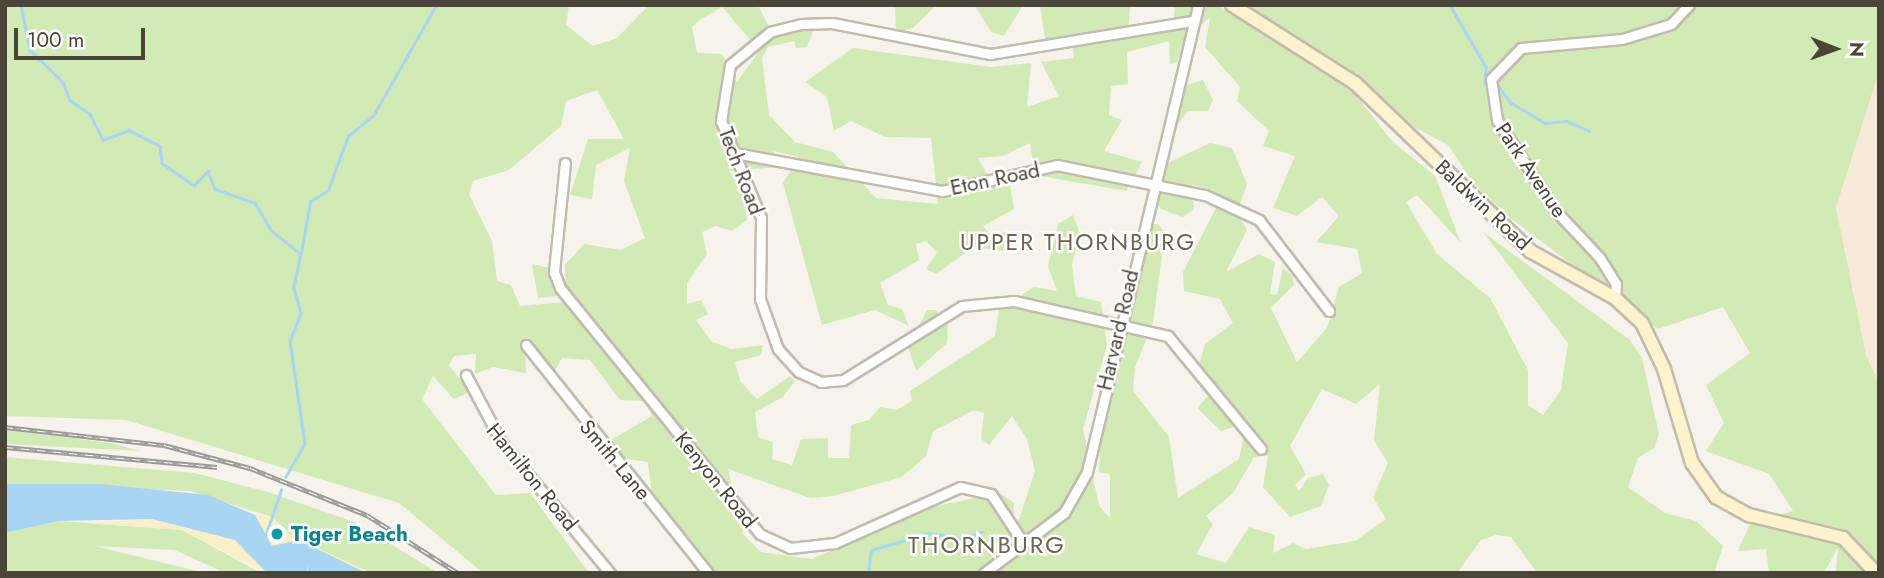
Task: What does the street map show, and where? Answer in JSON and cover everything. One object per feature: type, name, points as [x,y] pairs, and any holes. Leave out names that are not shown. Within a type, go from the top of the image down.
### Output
[{"type":"street","name":"Harvard Road","points":[[984,573],[1022,541],[1064,513],[1087,472],[1118,324],[1198,5]]},
{"type":"street","name":"Baldwin Road","points":[[1232,5],[1355,83],[1530,251],[1615,298],[1654,344],[1692,463],[1716,497],[1749,515],[1843,538],[1876,573]]},
{"type":"street","name":"Park Avenue","points":[[1615,298],[1616,284],[1600,258],[1555,210],[1497,120],[1491,79],[1521,48],[1622,39],[1671,24],[1689,5]]},
{"type":"street","name":"Tech Road","points":[[1192,21],[990,54],[832,23],[770,32],[730,65],[721,121],[761,218],[760,299],[778,349],[799,372],[821,382],[867,369],[962,306],[983,299],[1168,336],[1261,449]]},
{"type":"street","name":"Eton Road","points":[[735,153],[942,191],[1057,165],[1152,184],[1242,207],[1329,311]]},
{"type":"street","name":"Kenyon Road","points":[[565,163],[554,272],[560,288],[760,534],[790,548],[835,543],[960,487],[991,494],[1022,541]]},
{"type":"street","name":"Smith Lane","points":[[526,345],[708,573]]},
{"type":"street","name":"Hamilton Road","points":[[466,375],[502,443],[610,573]]},
{"type":"shaded area","points":[[1879,10],[1879,433],[1821,211]]},
{"type":"green space","points":[[5,5],[569,5],[566,25],[593,46],[617,38],[649,5],[758,5],[769,27],[751,41],[722,7],[701,19],[692,27],[697,53],[722,54],[737,82],[770,36],[801,26],[813,31],[807,47],[796,48],[794,41],[768,47],[762,58],[769,115],[795,142],[833,152],[876,198],[938,204],[931,138],[885,137],[851,121],[834,131],[827,97],[805,82],[853,48],[991,67],[1031,63],[1027,107],[1059,96],[1041,62],[1074,58],[1073,48],[1045,40],[1040,5],[1130,5],[1128,37],[1173,28],[1175,5],[1218,5],[1233,16],[1230,5],[1879,5],[1879,71],[1836,208],[1866,356],[1879,383],[1879,573],[1836,573],[1838,547],[1824,573],[1769,573],[1766,549],[1738,551],[1750,524],[1793,511],[1769,474],[1706,451],[1724,423],[1706,385],[1750,353],[1723,307],[1658,329],[1509,217],[1474,184],[1448,145],[1357,97],[1393,142],[1435,176],[1461,243],[1417,195],[1406,202],[1437,254],[1490,298],[1528,370],[1528,405],[1543,415],[1561,390],[1568,343],[1483,232],[1630,340],[1642,358],[1659,434],[1654,448],[1638,458],[1628,487],[1665,513],[1696,521],[1723,546],[1714,573],[1537,573],[1511,537],[1496,535],[1481,540],[1457,573],[718,573],[652,497],[648,462],[620,458],[609,441],[652,416],[645,401],[620,400],[590,360],[562,358],[551,377],[525,353],[526,373],[493,367],[475,374],[476,354],[454,356],[449,365],[470,392],[454,399],[433,376],[422,399],[496,495],[530,493],[589,573],[483,573],[399,503],[126,420],[5,416]],"holes":[[[1210,17],[1205,47],[1240,87],[1237,101],[1269,131],[1263,146],[1295,156],[1273,208],[1297,216],[1322,197],[1339,216],[1316,242],[1357,249],[1362,273],[1339,287],[1327,328],[1297,362],[1271,308],[1294,285],[1292,275],[1283,268],[1277,295],[1270,294],[1275,262],[1259,254],[1226,272],[1247,230],[1237,213],[1247,184],[1232,148],[1210,143],[1164,165],[1156,202],[1161,209],[1182,217],[1194,210],[1192,185],[1212,190],[1216,208],[1183,272],[1184,291],[1220,299],[1233,323],[1205,344],[1199,365],[1216,387],[1197,408],[1221,431],[1238,425],[1240,416],[1247,421],[1239,459],[1178,498],[1169,437],[1133,391],[1135,367],[1153,322],[1165,233],[1158,224],[1147,225],[1100,448],[1099,472],[1110,474],[1110,518],[1099,506],[1083,429],[1107,345],[1101,302],[1076,296],[1072,264],[1080,234],[1073,215],[1058,224],[1048,266],[1057,291],[1034,287],[999,309],[995,336],[910,391],[912,401],[897,410],[880,407],[869,420],[851,425],[849,458],[828,458],[828,438],[801,439],[792,465],[772,459],[773,442],[758,437],[755,412],[783,397],[795,381],[790,376],[757,399],[740,381],[735,362],[761,355],[763,345],[731,349],[711,341],[696,320],[708,314],[701,300],[687,304],[687,283],[707,254],[702,232],[716,226],[732,231],[747,220],[744,191],[729,171],[778,167],[773,151],[799,157],[783,183],[822,325],[875,310],[909,326],[902,309],[888,305],[880,283],[919,260],[916,244],[926,241],[937,252],[926,269],[936,274],[974,247],[1003,251],[1008,232],[989,233],[983,226],[1014,209],[1010,185],[989,177],[978,158],[1002,156],[1030,143],[1035,175],[1126,191],[1142,162],[1104,151],[1122,120],[1109,115],[1111,86],[1128,84],[1127,52],[1169,41],[1170,64],[1177,62],[1189,24],[1197,29]],[[597,90],[624,139],[588,139],[570,195],[592,199],[596,165],[630,148],[624,181],[645,238],[621,250],[584,244],[565,265],[566,302],[520,306],[511,285],[497,281],[492,241],[469,194],[473,181],[509,170],[561,126],[566,101]],[[1380,384],[1374,440],[1388,463],[1373,497],[1386,519],[1355,541],[1306,549],[1293,543],[1273,553],[1275,535],[1249,527],[1226,563],[1196,554],[1213,524],[1206,516],[1233,493],[1254,457],[1268,455],[1263,487],[1290,517],[1321,506],[1329,485],[1323,474],[1308,478],[1299,491],[1295,485],[1306,474],[1290,446],[1322,389],[1356,404]],[[974,410],[984,413],[981,439],[989,445],[1012,416],[1027,439],[1035,471],[1013,538],[1014,503],[990,486],[974,498],[928,508],[812,559],[761,552],[743,534],[728,469],[810,498],[833,496],[902,477],[926,456],[933,431]]]},
{"type":"green space","points":[[895,5],[936,5],[913,28],[896,33]]},
{"type":"green space","points":[[974,5],[1023,5],[1004,36],[991,32]]},
{"type":"green space","points":[[1203,80],[1213,100],[1208,111],[1188,111],[1175,128],[1169,123],[1180,87]]},
{"type":"green space","points":[[532,264],[551,268],[557,296],[538,298]]},
{"type":"green space","points":[[927,310],[936,310],[948,326],[947,343],[916,371],[908,347]]},
{"type":"green space","points":[[5,430],[111,443],[140,451],[5,444]]},
{"type":"green space","points":[[5,457],[195,473],[268,492],[354,522],[438,573],[371,573],[293,537],[272,517],[190,491],[5,484]]},
{"type":"green space","points":[[59,521],[182,530],[261,573],[226,573],[174,550],[95,546],[205,573],[5,573],[5,533]]},
{"type":"sand","points":[[255,515],[272,517],[293,537],[371,573],[272,546]]},
{"type":"sand","points":[[152,519],[236,540],[267,573],[182,530],[88,523]]},
{"type":"water","points":[[5,484],[99,484],[208,495],[255,515],[272,546],[299,540],[366,573],[308,573],[308,564],[307,573],[267,573],[235,540],[152,519],[59,521],[5,533]]},
{"type":"waterway","points":[[21,5],[30,50],[63,82],[70,100],[90,114],[103,140],[129,130],[160,146],[162,163],[194,185],[208,171],[215,189],[255,203],[271,230],[301,254],[294,288],[301,313],[290,341],[305,444],[286,477]]},
{"type":"waterway","points":[[301,253],[310,202],[328,190],[348,136],[373,116],[436,5]]},
{"type":"waterway","points":[[1450,5],[1486,67],[1485,83]]},
{"type":"waterway","points":[[1497,84],[1510,102],[1545,123],[1566,121],[1589,131]]},
{"type":"waterway","points":[[265,537],[281,490]]},
{"type":"waterway","points":[[868,573],[871,550],[929,533],[962,538],[982,532]]},
{"type":"railway","points":[[5,427],[164,445],[250,468],[367,515],[458,573]]},
{"type":"railway","points":[[5,447],[217,467]]},
{"type":"place","name":"Tiger Beach","points":[[277,534]]},
{"type":"district","name":"UPPER THORNBURG","points":[[1078,242]]},
{"type":"district","name":"THORNBURG","points":[[987,545]]}]
